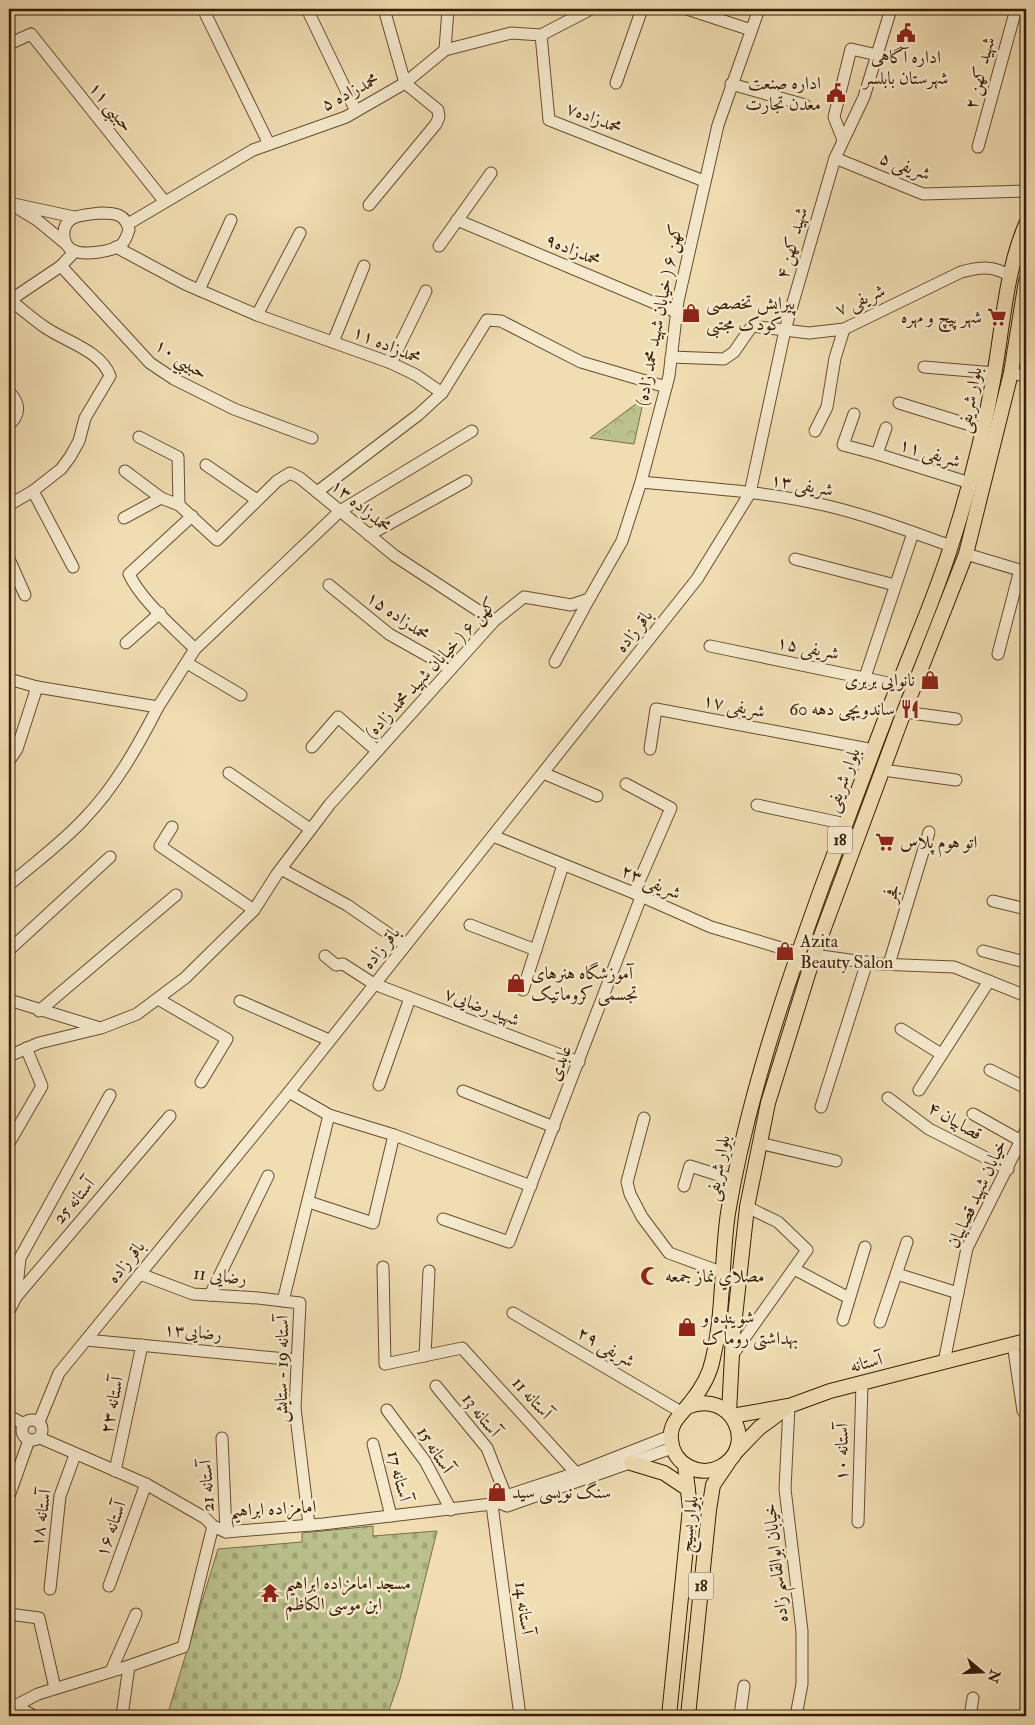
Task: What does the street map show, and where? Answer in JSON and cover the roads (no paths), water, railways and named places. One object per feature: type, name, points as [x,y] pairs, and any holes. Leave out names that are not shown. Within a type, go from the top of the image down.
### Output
[{"type":"main road","name":"بلوار شریفی","points":[[684,1410],[705,1380],[711,1365],[721,1272],[734,1180],[752,1095],[798,953],[951,546],[970,483],[983,429],[1010,276],[1026,224]]},
{"type":"main road","name":"بلوار شریفی","points":[[731,1414],[730,1362],[747,1207],[759,1143],[781,1054],[814,955],[904,712],[966,554],[1002,413],[1023,320],[1026,281]]},
{"type":"main road","points":[[987,410],[1002,413]]},
{"type":"main road","points":[[798,953],[814,955]]},
{"type":"main road","name":"آستانه","points":[[731,1458],[759,1428],[789,1406],[862,1383],[1020,1342]]},
{"type":"main road","points":[[711,1365],[713,1373],[718,1377],[724,1376],[730,1362]]},
{"type":"main road","points":[[684,1410],[704,1402],[722,1407],[731,1414],[789,1406]]},
{"type":"main road","name":"18","points":[[684,1410],[676,1419],[671,1442],[685,1465]]},
{"type":"main road","name":"18","points":[[731,1414],[738,1429],[738,1442],[731,1458]]},
{"type":"main road","points":[[685,1465],[703,1471],[713,1470],[731,1458]]},
{"type":"main road","name":"بلوار بسیج","points":[[688,1716],[713,1485],[731,1458]]},
{"type":"main road","points":[[631,1462],[664,1472],[688,1488]]},
{"type":"main road","name":"بلوار بسیج","points":[[669,1716],[690,1508],[685,1465]]},
{"type":"street","points":[[203,9],[269,144]]},
{"type":"street","points":[[307,9],[356,111]]},
{"type":"street","points":[[369,205],[436,124],[439,116],[438,110],[405,83],[384,9]]},
{"type":"street","points":[[445,50],[448,9]]},
{"type":"street","points":[[541,35],[591,9]]},
{"type":"street","points":[[616,83],[642,9]]},
{"type":"street","points":[[687,9],[751,30]]},
{"type":"street","name":"کهن ۶ ( خیابان شهید محمد زاده)","points":[[9,1056],[39,1043],[101,1028],[137,1014],[185,978],[254,910],[281,869],[330,804],[494,621],[524,597],[571,605],[589,599],[622,541],[641,482],[666,387],[676,312],[704,181],[718,125],[759,9]]},
{"type":"street","name":"شهید کهن ۴","points":[[750,493],[785,330],[835,158],[864,97],[891,9]]},
{"type":"street","name":"شهید کهن ۲","points":[[978,147],[1016,9]]},
{"type":"street","name":"محمدزاده ۵","points":[[128,224],[253,150],[346,117],[405,83],[445,50],[511,33],[541,35]]},
{"type":"street","name":"حبیبی ۱۱","points":[[9,44],[31,34],[165,202]]},
{"type":"street","name":"محمدزاده۷","points":[[541,35],[549,120],[704,181]]},
{"type":"street","points":[[843,140],[834,117],[851,49],[878,55]]},
{"type":"street","points":[[732,84],[805,106]]},
{"type":"street","name":"شریفی ۵","points":[[835,158],[923,194],[1026,191]]},
{"type":"street","points":[[439,246],[491,174]]},
{"type":"street","points":[[9,203],[74,217],[114,213],[124,218],[129,230],[125,240],[116,247],[84,253],[75,251],[37,220],[9,203]]},
{"type":"street","points":[[65,243],[65,225],[74,217]]},
{"type":"street","points":[[199,290],[231,220]]},
{"type":"street","name":"محمدزاده۹","points":[[457,220],[676,312]]},
{"type":"street","points":[[256,315],[300,233]]},
{"type":"street","name":"محمدزاده ۱۱","points":[[116,247],[199,290],[256,315],[391,363],[416,375],[442,393]]},
{"type":"street","points":[[9,505],[33,491],[61,469],[79,441],[85,418],[110,376],[107,369],[93,355],[47,329],[9,300],[61,266],[75,251]]},
{"type":"street","name":"حبيبي ١٠","points":[[61,266],[150,363],[174,379],[234,409],[312,438]]},
{"type":"street","points":[[333,342],[364,266]]},
{"type":"street","name":"شریفی ۷","points":[[671,356],[724,359],[734,352],[752,326],[809,333],[844,329],[961,272],[977,267],[992,268],[1010,276]]},
{"type":"street","points":[[391,363],[426,291]]},
{"type":"street","points":[[317,492],[418,415],[442,393],[487,320],[501,321],[581,362],[666,387]]},
{"type":"street","points":[[815,431],[826,407],[835,358],[844,329]]},
{"type":"street","points":[[924,367],[994,373]]},
{"type":"street","points":[[1011,373],[1026,376]]},
{"type":"street","points":[[9,392],[17,400],[19,409],[15,420],[9,425]]},
{"type":"street","points":[[899,403],[983,429]]},
{"type":"street","points":[[854,414],[843,445],[877,454]]},
{"type":"street","name":"شریفی ۱۱","points":[[886,428],[877,454],[970,483]]},
{"type":"street","points":[[9,885],[84,820],[98,803],[143,735],[158,706],[195,649],[340,511],[472,431]]},
{"type":"street","points":[[139,437],[178,457],[179,505]]},
{"type":"street","points":[[206,465],[257,500]]},
{"type":"street","points":[[125,471],[161,498],[179,505],[192,516],[129,574],[133,582],[160,613],[195,649]]},
{"type":"street","name":"محمدزاده ۱۳","points":[[192,516],[217,540],[277,481],[290,473],[300,478],[395,556],[494,621]]},
{"type":"street","points":[[369,534],[466,480]]},
{"type":"street","name":"شریفی ۱۳","points":[[641,482],[750,493],[824,505],[951,546]]},
{"type":"street","points":[[33,491],[73,567]]},
{"type":"street","name":"باقر زاده","points":[[39,1422],[59,1373],[289,1092],[697,579],[750,493]]},
{"type":"street","points":[[124,518],[161,498]]},
{"type":"street","points":[[865,677],[913,533]]},
{"type":"street","points":[[966,554],[1023,571],[998,654]]},
{"type":"street","points":[[9,559],[25,595]]},
{"type":"street","points":[[795,559],[895,585]]},
{"type":"street","name":"محمدزاده ۱۵","points":[[329,585],[389,634],[452,669]]},
{"type":"street","points":[[555,662],[589,599]]},
{"type":"street","points":[[126,643],[160,613]]},
{"type":"street","name":"شریفی ۱۵","points":[[710,646],[898,685]]},
{"type":"street","points":[[187,663],[241,695]]},
{"type":"street","points":[[9,679],[37,687],[158,706]]},
{"type":"street","points":[[9,761],[37,687]]},
{"type":"street","name":"شریفی ۱۷","points":[[650,749],[656,709],[874,750]]},
{"type":"street","points":[[904,712],[956,719]]},
{"type":"street","points":[[312,747],[338,717],[377,751]]},
{"type":"street","points":[[883,770],[956,780]]},
{"type":"street","points":[[228,773],[310,829]]},
{"type":"street","points":[[543,773],[597,796]]},
{"type":"street","name":"عابدی","points":[[443,1219],[510,1242],[579,1062],[638,895],[672,808],[626,784]]},
{"type":"street","points":[[757,805],[846,824]]},
{"type":"street","points":[[172,827],[160,846],[254,910]]},
{"type":"street","name":"فجر","points":[[889,964],[929,832]]},
{"type":"street","name":"شریفی ۲۳","points":[[493,836],[711,927],[798,953]]},
{"type":"street","points":[[9,950],[110,857]]},
{"type":"street","points":[[523,990],[563,865]]},
{"type":"street","points":[[281,869],[347,905],[405,945]]},
{"type":"street","points":[[39,1011],[176,896]]},
{"type":"street","points":[[993,901],[1026,908]]},
{"type":"street","points":[[470,925],[536,950]]},
{"type":"street","points":[[984,951],[1026,964]]},
{"type":"street","points":[[814,955],[867,962],[954,968],[1026,996]]},
{"type":"street","name":"شهید رضایی۷","points":[[325,956],[336,965],[343,964],[374,984],[579,1062]]},
{"type":"street","points":[[821,1106],[867,962]]},
{"type":"street","points":[[919,1090],[988,981]]},
{"type":"street","points":[[379,1085],[410,998]]},
{"type":"street","points":[[158,999],[227,1039],[201,1082]]},
{"type":"street","points":[[9,1000],[39,1011],[101,1028]]},
{"type":"street","points":[[240,1001],[329,1040]]},
{"type":"street","points":[[900,1029],[941,1054]]},
{"type":"street","points":[[9,1143],[42,1086],[26,1048]]},
{"type":"street","points":[[990,1070],[1026,1088]]},
{"type":"street","points":[[464,1091],[554,1127]]},
{"type":"street","points":[[289,1092],[329,1115],[394,1135],[531,1186]]},
{"type":"street","points":[[16,1296],[20,1258],[110,1095]]},
{"type":"street","name":"قصابیان ۴","points":[[888,1098],[929,1129],[1010,1164]]},
{"type":"street","points":[[973,1114],[1021,1141]]},
{"type":"street","points":[[282,1301],[309,1202],[329,1115]]},
{"type":"street","name":"آستانه 25","points":[[9,1311],[16,1296],[170,1116]]},
{"type":"street","points":[[644,1118],[627,1182],[630,1194],[642,1217],[669,1253],[721,1272]]},
{"type":"street","name":"خیابان شهید قصابیان","points":[[944,1362],[967,1248],[1026,1130]]},
{"type":"street","points":[[309,1202],[373,1223],[394,1135]]},
{"type":"street","points":[[759,1143],[836,1161]]},
{"type":"street","points":[[1010,1164],[1026,1160]]},
{"type":"street","points":[[684,1186],[690,1166],[734,1180]]},
{"type":"street","points":[[210,1295],[268,1176]]},
{"type":"street","points":[[730,1362],[807,1250],[778,1222],[747,1207]]},
{"type":"street","points":[[880,1322],[907,1242]]},
{"type":"street","points":[[843,1320],[865,1247]]},
{"type":"street","points":[[384,1267],[385,1364],[424,1356],[428,1271]]},
{"type":"street","points":[[794,1269],[850,1298]]},
{"type":"street","name":"رضایی 11","points":[[140,1274],[193,1294],[300,1304]]},
{"type":"street","points":[[897,1274],[958,1293]]},
{"type":"street","name":"آستانه 19 - ستایش","points":[[300,1304],[295,1408],[309,1525]]},
{"type":"street","name":"شریفی ۲۹","points":[[513,1313],[684,1410]]},
{"type":"street","name":"رضایی۱۳","points":[[86,1340],[298,1360]]},
{"type":"street","points":[[1020,1342],[1023,1411]]},
{"type":"street","name":"آستانه ۲۳","points":[[115,1471],[142,1345]]},
{"type":"street","name":"آستانه 11","points":[[424,1356],[462,1348],[576,1473]]},
{"type":"street","name":"آستانه ۱۰","points":[[858,1522],[862,1383]]},
{"type":"street","name":"آستانه 13","points":[[436,1386],[487,1448],[499,1502]]},
{"type":"street","name":"خیابان ابوالقاسم زاده","points":[[789,1406],[785,1489],[802,1631],[802,1684],[796,1716]]},
{"type":"street","name":"آستانه 15","points":[[387,1410],[425,1461],[451,1510]]},
{"type":"street","points":[[9,1416],[24,1424]]},
{"type":"street","points":[[9,1496],[12,1474],[34,1439],[43,1431],[39,1422],[29,1420],[24,1424],[22,1434],[34,1439]]},
{"type":"street","name":"آستانه 21","points":[[222,1438],[226,1532]]},
{"type":"street","name":"امامزاده ابراهیم","points":[[34,1439],[146,1484],[205,1518],[213,1526],[226,1532],[451,1510],[499,1502],[576,1473],[671,1442]]},
{"type":"street","name":"امامزاده ابراهیم","points":[[499,1502],[507,1506],[631,1462],[671,1442]]},
{"type":"street","name":"آستانه 17","points":[[373,1444],[391,1516]]},
{"type":"street","name":"آستانه ۱۸","points":[[50,1589],[60,1496],[75,1454]]},
{"type":"street","name":"آستانه ۱۶","points":[[109,1586],[146,1484]]},
{"type":"street","name":"آستانه 14","points":[[499,1502],[520,1716]]},
{"type":"street","points":[[12,1707],[55,1688],[129,1666],[183,1647],[213,1526]]},
{"type":"street","points":[[9,1614],[39,1618],[55,1688]]},
{"type":"street","points":[[112,1671],[136,1614]]},
{"type":"street","points":[[122,1716],[129,1666]]},
{"type":"street","points":[[740,1716],[744,1686]]},
{"type":"street","points":[[970,1716],[973,1698]]},
{"type":"street","points":[[12,1707],[34,1716]]},
{"type":"place","name":"اداره آگاهی شهرستان بابلسر","points":[[906,33]]},
{"type":"place","name":"اداره صنعت معدن تجارت","points":[[836,93]]},
{"type":"place","name":"پیرایش تخصصی کودک مجتبی","points":[[691,313]]},
{"type":"place","name":"شهر پیچ و مهره","points":[[997,317]]},
{"type":"place","name":"نانوایی بربری","points":[[930,680]]},
{"type":"place","name":"ساندویچی دهه 60","points":[[910,709]]},
{"type":"place","name":"اتو هوم پلاس","points":[[885,842]]},
{"type":"place","name":"Azita Beauty Salon","points":[[785,951]]},
{"type":"place","name":"آموزشگاه هنرهای تجسمی کروماتیک","points":[[516,983]]},
{"type":"place","name":"مصلاي نماز جمعه","points":[[650,1276]]},
{"type":"place","name":"شوینده و بهداشتی روماک","points":[[687,1327]]},
{"type":"place","name":"سنگ نویسی سید","points":[[497,1492]]},
{"type":"place","name":"مسجد امامزاده ابراهیم ابن موسی الکاظم","points":[[270,1593]]}]
